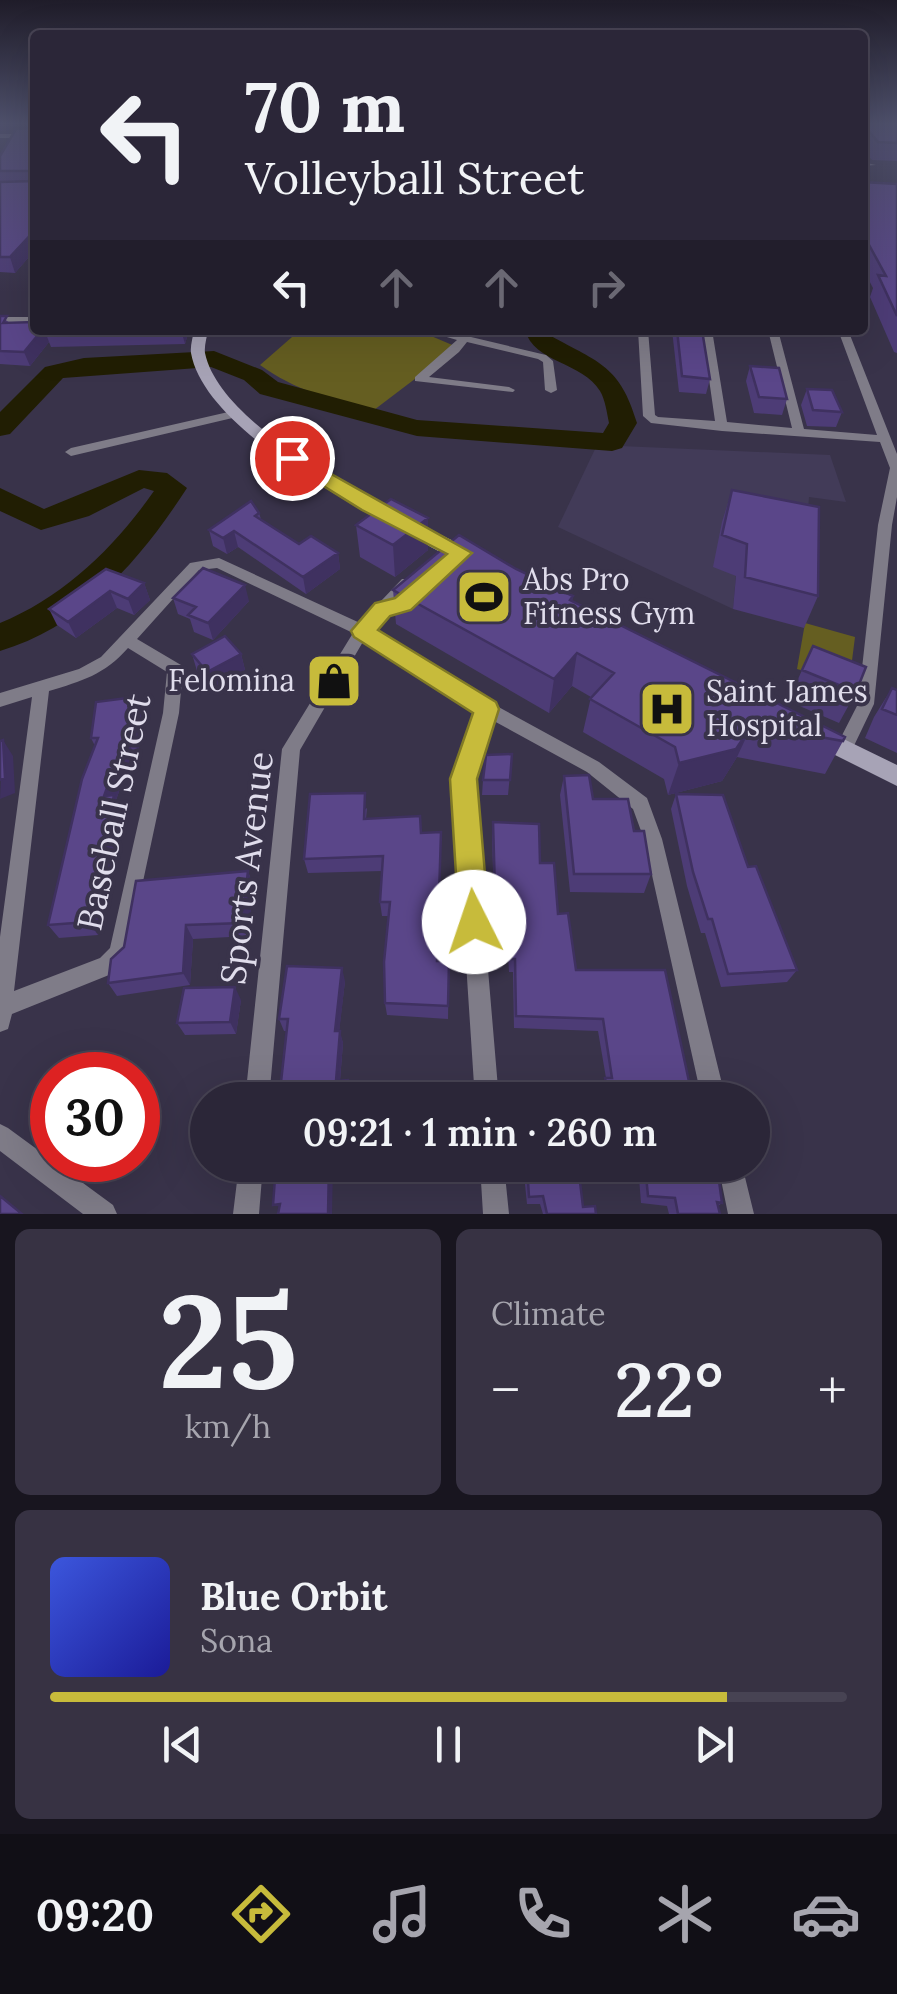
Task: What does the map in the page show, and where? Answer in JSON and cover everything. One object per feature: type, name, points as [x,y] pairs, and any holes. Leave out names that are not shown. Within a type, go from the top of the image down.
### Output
[{"type":"main road","points":[[200,335],[198,352],[212,382],[237,414],[267,441],[448,556],[486,566]]},
{"type":"main road","points":[[792,722],[897,776]]},
{"type":"street","points":[[0,320],[30,320]]},
{"type":"street","points":[[468,335],[420,381],[509,390]]},
{"type":"street","points":[[472,335],[548,361],[551,390]]},
{"type":"street","points":[[643,335],[649,416],[661,422],[884,439]]},
{"type":"street","points":[[708,335],[722,427]]},
{"type":"street","points":[[774,335],[799,433]]},
{"type":"street","points":[[844,748],[866,704],[885,525],[896,468],[845,335]]},
{"type":"street","points":[[71,452],[237,414]]},
{"type":"street","points":[[0,700],[84,674],[108,661],[195,566],[208,562],[219,563],[362,631],[487,709],[592,767],[640,804],[652,839],[710,1082]]},
{"type":"street","name":"Sports Avenue","points":[[260,1082],[291,749],[362,631],[390,597],[420,572]]},
{"type":"street","name":"Sports Avenue","points":[[383,609],[403,604],[418,591]]},
{"type":"street","name":"Baseball Street","points":[[1,1014],[107,966],[119,954],[171,712],[176,669],[128,641]]},
{"type":"street","points":[[1,1014],[41,688]]},
{"type":"street","points":[[486,1082],[463,779],[487,709]]},
{"type":"street","points":[[0,1136],[104,1214]]},
{"type":"street","points":[[246,1214],[249,1182]]},
{"type":"street","points":[[493,1182],[496,1214]]},
{"type":"street","points":[[734,1182],[741,1214]]},
{"type":"shaded area","points":[[294,335],[429,335],[457,347],[374,410],[314,394],[260,365]]},
{"type":"shaded area","points":[[597,445],[830,455],[846,502],[809,497],[806,539],[736,575],[733,609],[558,527]]},
{"type":"shaded area","points":[[805,623],[855,637],[849,684],[797,669]]},
{"type":"building","points":[[30,181],[30,235],[10,257],[0,257],[0,182]]},
{"type":"building","points":[[868,182],[897,184],[897,316],[878,275],[886,276],[868,243]]},
{"type":"building","points":[[0,316],[7,316],[3,323],[30,322],[30,335],[38,335],[24,352],[0,351]]},
{"type":"building","points":[[678,335],[703,335],[710,379],[682,376]]},
{"type":"building","points":[[750,366],[779,368],[787,399],[759,397]]},
{"type":"building","points":[[807,389],[832,390],[842,412],[813,410]]},
{"type":"building","points":[[732,490],[819,507],[818,596],[745,577],[747,544],[722,535]]},
{"type":"building","points":[[391,499],[428,518],[393,545],[356,525]]},
{"type":"building","points":[[251,501],[259,513],[255,516],[299,544],[311,536],[338,553],[303,577],[234,531],[223,538],[209,530]]},
{"type":"building","points":[[459,535],[516,569],[573,596],[570,600],[845,737],[843,741],[752,725],[736,749],[679,763],[675,747],[590,699],[614,673],[577,653],[554,679],[393,590]]},
{"type":"building","points":[[203,568],[245,585],[208,623],[188,615],[196,607],[173,598]]},
{"type":"building","points":[[106,569],[144,583],[128,599],[110,591],[68,622],[49,609]]},
{"type":"building","points":[[225,636],[241,654],[207,672],[192,654]]},
{"type":"building","points":[[813,646],[866,667],[856,692],[802,670]]},
{"type":"building","points":[[892,688],[897,690],[897,715],[882,709]]},
{"type":"building","points":[[135,697],[131,735],[126,736],[104,796],[114,795],[88,922],[48,925],[82,779],[98,738],[91,738],[96,702]]},
{"type":"building","points":[[3,740],[5,778],[0,780],[0,741]]},
{"type":"building","points":[[512,754],[510,780],[483,780],[486,755]]},
{"type":"building","points":[[589,775],[593,799],[628,799],[634,831],[644,831],[651,874],[574,874],[564,776]]},
{"type":"building","points":[[365,793],[364,819],[420,816],[421,833],[441,832],[437,961],[449,961],[448,1006],[385,1003],[384,962],[390,902],[380,902],[383,856],[304,859],[310,794]]},
{"type":"building","points":[[676,794],[723,795],[748,867],[756,866],[797,970],[728,974],[693,872]]},
{"type":"building","points":[[493,822],[539,824],[540,863],[554,863],[558,914],[568,913],[576,970],[665,970],[689,1082],[606,1082],[605,1078],[612,1078],[603,1019],[516,1016],[515,959],[511,959],[508,924],[496,924]]},
{"type":"building","points":[[248,871],[242,923],[186,925],[183,973],[108,983],[111,959],[124,947],[136,881]]},
{"type":"building","points":[[287,966],[342,968],[335,1031],[340,1031],[336,1081],[348,1082],[281,1082],[288,1019],[279,1019]]},
{"type":"building","points":[[235,987],[230,1022],[177,1023],[184,988]]},
{"type":"building","points":[[275,1182],[329,1182],[328,1214],[278,1214],[280,1204],[273,1205]]},
{"type":"building","points":[[528,1182],[580,1182],[583,1207],[595,1206],[596,1214],[547,1214],[543,1196],[529,1197]]},
{"type":"building","points":[[647,1182],[719,1182],[722,1203],[717,1202],[720,1214],[678,1214],[675,1198],[648,1196]]},
{"type":"building","points":[[0,1196],[22,1214],[0,1214]]},
{"type":"waterway","points":[[0,428],[54,372],[84,366],[214,359],[253,375],[269,388],[417,428],[612,442],[623,423],[614,390],[595,370],[540,340],[538,335]]},
{"type":"waterway","points":[[0,498],[41,520],[78,509],[139,479],[156,480],[172,488],[138,535],[98,578],[52,613],[0,638]]},
{"type":"place","name":"Abs Pro Fitness Gym","points":[[484,597]]},
{"type":"place","name":"Felomina","points":[[334,681]]},
{"type":"place","name":"Saint James Hospital","points":[[667,709]]},
{"type":"route","points":[[292,458],[369,505],[462,553],[403,604],[383,609],[362,631],[487,709],[463,779],[474,922]]}]
